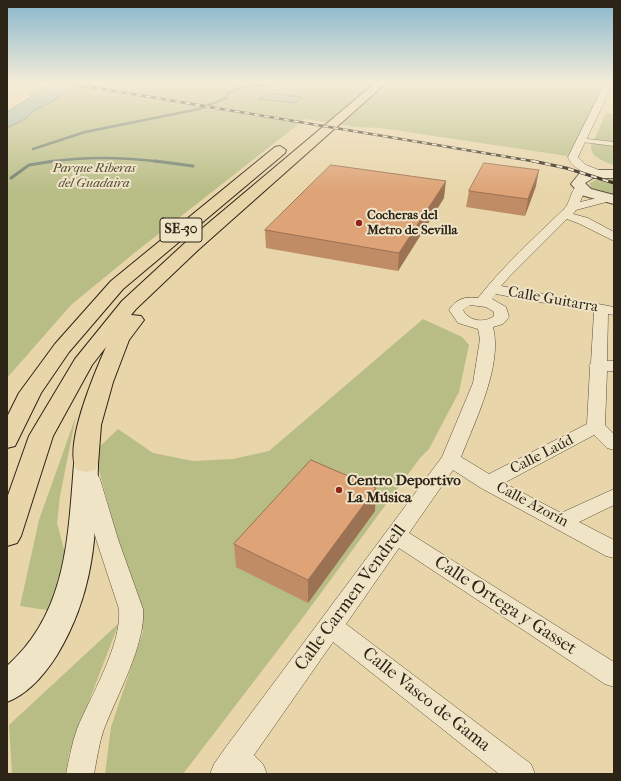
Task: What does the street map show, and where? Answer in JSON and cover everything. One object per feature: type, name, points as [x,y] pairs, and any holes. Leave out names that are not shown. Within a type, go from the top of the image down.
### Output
[{"type":"highway","name":"SE-30","points":[[7,440],[30,393],[62,348],[117,285],[319,119]]},
{"type":"highway","name":"SE-30","points":[[7,536],[41,436],[82,363],[129,305],[192,246],[339,119]]},
{"type":"highway","points":[[86,464],[89,425],[102,382],[119,339],[192,246]]},
{"type":"highway","points":[[7,417],[30,393]]},
{"type":"main road","points":[[610,199],[586,192],[580,188],[578,184],[579,180],[583,177],[600,174],[614,174]]},
{"type":"main road","points":[[7,687],[39,656],[62,619],[76,576],[83,532],[86,464]]},
{"type":"street","points":[[591,119],[574,157],[574,161],[582,167],[600,174]]},
{"type":"street","points":[[582,140],[614,144]]},
{"type":"street","points":[[483,302],[504,274],[568,211],[580,188]]},
{"type":"street","points":[[568,211],[610,199]]},
{"type":"street","points":[[568,211],[614,237]]},
{"type":"street","name":"Calle Guitarra","points":[[492,289],[608,310]]},
{"type":"street","points":[[483,302],[497,306],[502,314],[499,321],[484,324],[466,321],[457,314],[456,310],[462,303],[483,302]]},
{"type":"street","points":[[608,310],[597,366],[596,427],[614,444]]},
{"type":"street","name":"Calle Carmen Vendrell","points":[[238,768],[331,626],[451,459],[482,383],[488,339],[484,324]]},
{"type":"street","points":[[597,366],[614,366]]},
{"type":"street","name":"Calle Laúd","points":[[488,483],[596,427]]},
{"type":"street","name":"Calle Azorín","points":[[451,459],[488,483],[614,550]]},
{"type":"street","points":[[80,774],[90,731],[124,647],[132,621],[131,609],[108,539],[86,464]]},
{"type":"street","points":[[562,521],[614,496]]},
{"type":"street","name":"Calle Ortega y Gasset","points":[[396,535],[614,676]]},
{"type":"street","name":"Calle Vasco de Gama","points":[[331,626],[521,774]]},
{"type":"green space","name":"Parque Riberas del Guadaira","points":[[24,119],[304,119],[138,250],[71,305],[7,378],[7,128]]},
{"type":"green space","name":"Parque Riberas del Guadaira","points":[[308,119],[586,119],[567,156],[381,128],[356,127]]},
{"type":"green space","points":[[603,119],[614,119],[614,142],[594,140]]},
{"type":"green space","points":[[592,142],[614,145],[614,165],[601,160],[594,154],[591,147]]},
{"type":"green space","points":[[606,178],[614,179],[614,196],[598,192],[591,188],[590,183]]},
{"type":"green space","points":[[423,319],[462,337],[469,345],[459,392],[429,449],[420,458],[304,616],[183,774],[105,774],[111,727],[143,632],[94,452],[118,429],[153,453],[193,461],[233,459],[269,451]]},
{"type":"green space","points":[[76,416],[60,496],[57,523],[65,553],[53,611],[20,606],[39,520]]},
{"type":"green space","points":[[119,623],[69,753],[66,774],[12,774],[9,725]]},
{"type":"shaded area","points":[[7,119],[24,119],[7,128]]},
{"type":"building","points":[[484,163],[539,170],[528,199],[469,191]]},
{"type":"building","name":"Cocheras del Metro de Sevilla","points":[[331,165],[446,181],[399,253],[265,230]]},
{"type":"building","points":[[311,460],[376,488],[308,580],[234,544]]},
{"type":"waterway","points":[[33,149],[85,132],[147,119]]},
{"type":"waterway","points":[[48,162],[105,158],[162,162]]},
{"type":"waterway","points":[[11,178],[29,165],[54,161]]},
{"type":"waterway","points":[[155,161],[193,166]]},
{"type":"railway","points":[[284,119],[537,162]]},
{"type":"railway","points":[[537,162],[566,168],[614,183]]},
{"type":"place","name":"Cocheras del Metro de Sevilla","points":[[359,223]]},
{"type":"place","name":"Centro Deportivo La Música","points":[[339,490]]}]
